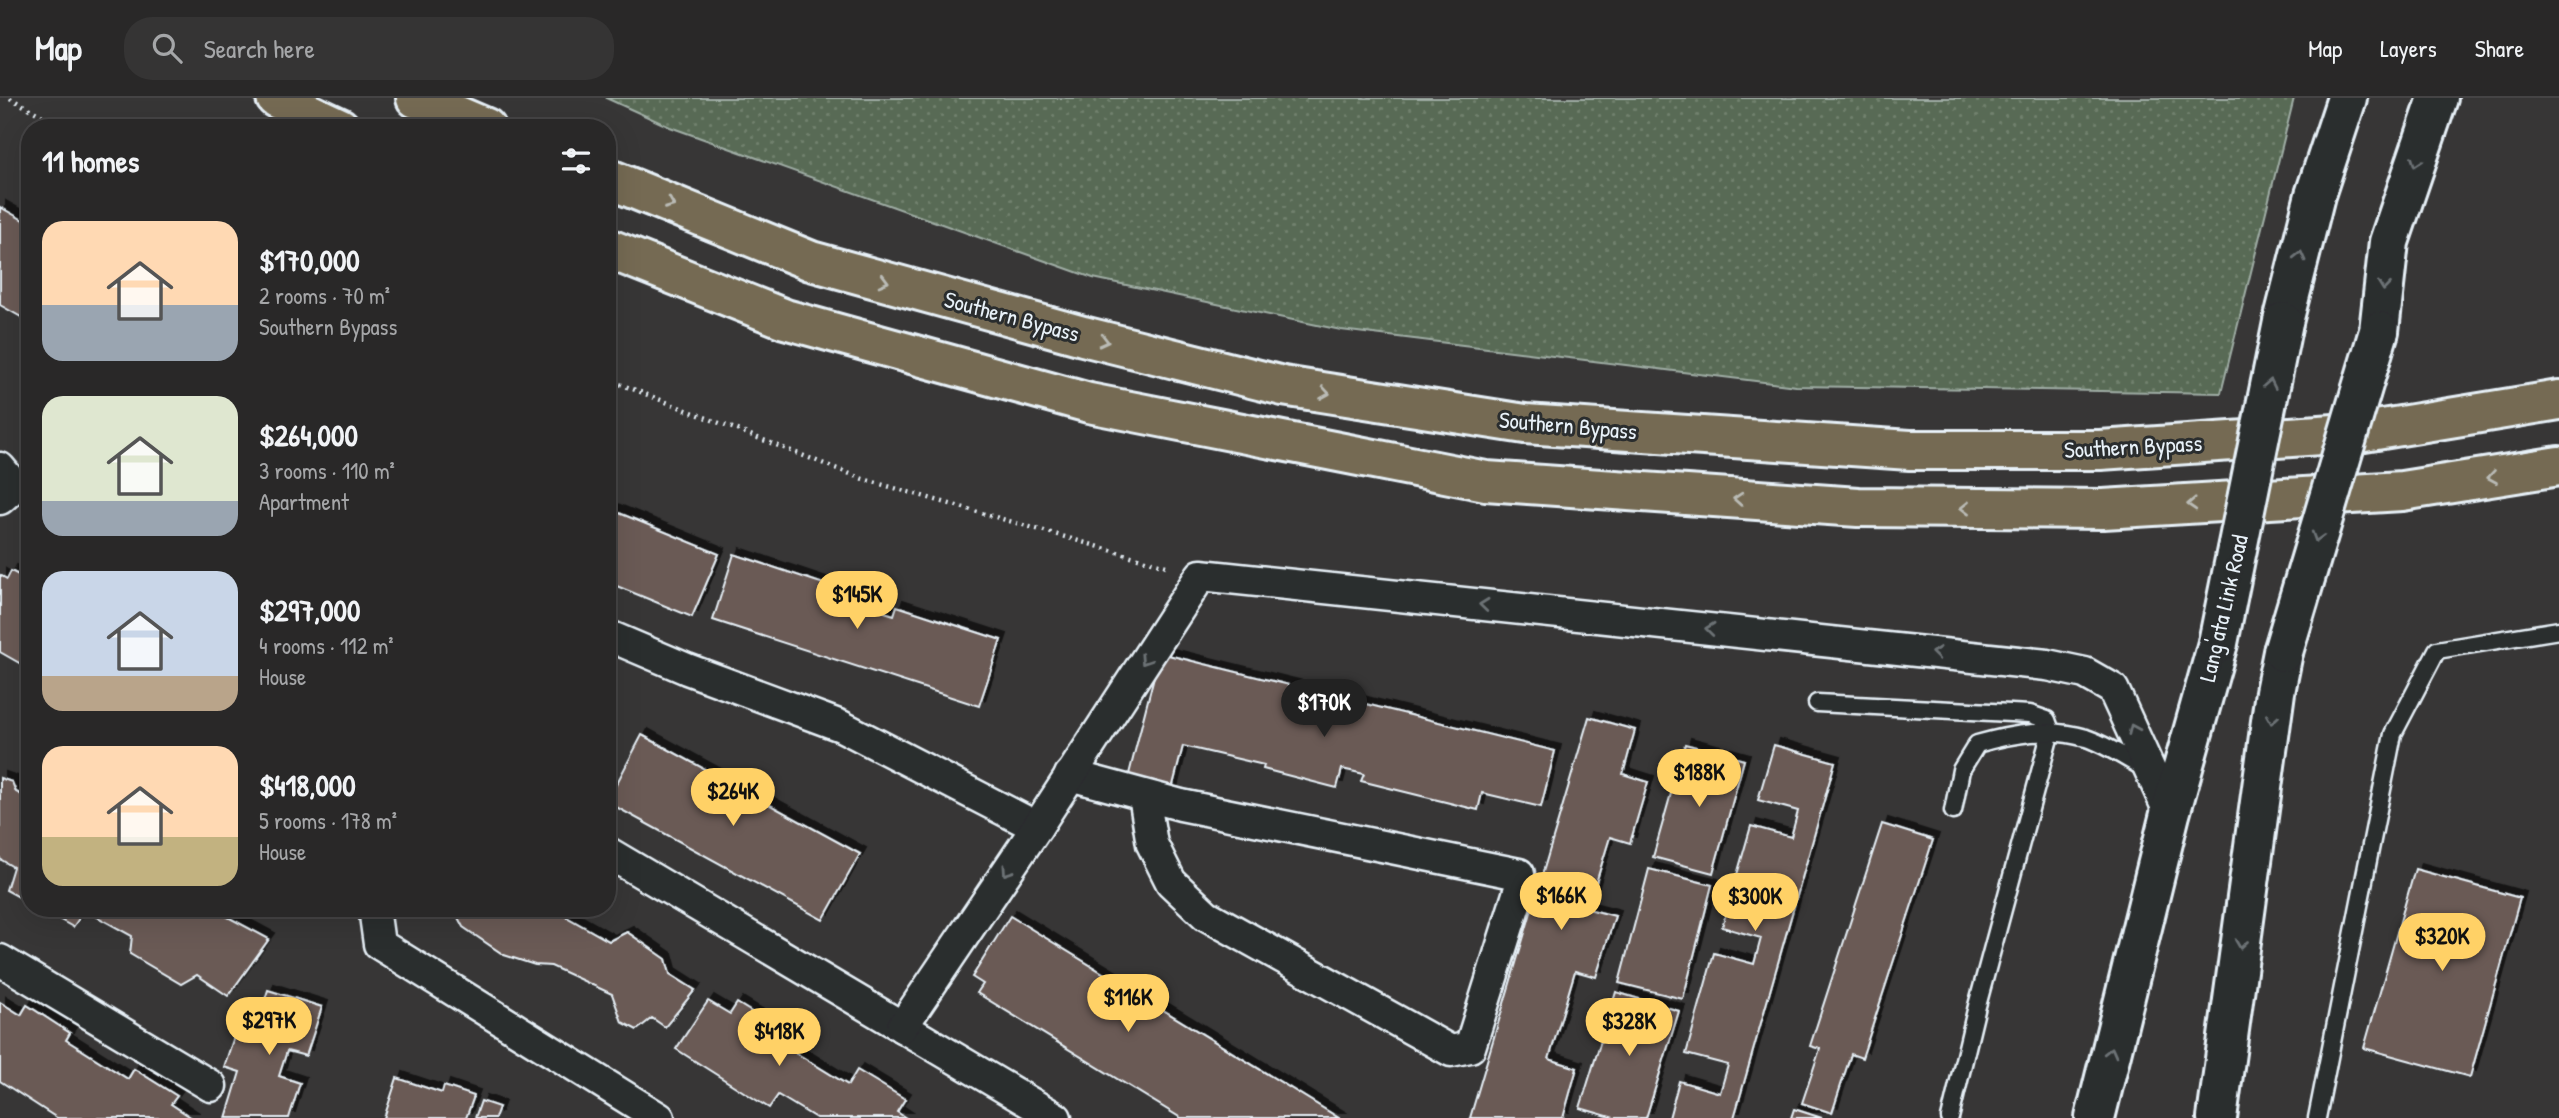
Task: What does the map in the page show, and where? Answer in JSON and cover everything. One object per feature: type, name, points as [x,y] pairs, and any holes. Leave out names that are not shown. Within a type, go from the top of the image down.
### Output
[{"type":"highway","points":[[276,98],[322,119]]},
{"type":"highway","points":[[416,98],[465,119]]},
{"type":"highway","name":"Southern Bypass","points":[[616,182],[811,261],[1083,336],[1283,386],[1525,424],[1910,450],[2100,450],[2364,432],[2559,400]]},
{"type":"highway","points":[[616,252],[785,319],[1075,399],[1486,481],[1858,507],[2103,509],[2402,491],[2559,466]]},
{"type":"main road","name":"Lang'ata Link Road","points":[[2095,1118],[2170,814],[2218,643],[2283,322],[2315,195],[2347,98]]},
{"type":"main road","points":[[2217,1118],[2273,706],[2283,652],[2379,331],[2389,242],[2438,98]]},
{"type":"street","points":[[902,1027],[1037,827],[1201,575],[2047,665],[2085,673],[2113,689],[2170,814]]},
{"type":"street","points":[[616,639],[687,669],[841,726],[1037,827]]},
{"type":"street","points":[[1070,775],[1144,796],[1519,874],[1520,888],[1470,1047],[1451,1051],[1206,915],[1171,882],[1152,844],[1144,796]]},
{"type":"street","points":[[616,857],[1056,1118]]},
{"type":"street","points":[[375,917],[379,944],[659,1118]]},
{"type":"street","points":[[0,960],[211,1086]]},
{"type":"lane","points":[[2318,1118],[2393,734],[2437,650],[2559,630]]},
{"type":"lane","points":[[1816,703],[2030,714],[2046,720],[2050,731],[1950,1118]]},
{"type":"lane","points":[[1953,811],[1961,769],[1977,744],[2001,737],[2050,731],[2088,739],[2151,771]]},
{"type":"path","points":[[10,98],[48,119]]},
{"type":"path","points":[[616,383],[863,479],[1201,575]]},
{"type":"green space","points":[[606,98],[2294,98],[2221,393],[1796,386],[1341,330],[1093,278],[670,127]]},
{"type":"building","points":[[0,207],[21,219],[21,317],[0,305]]},
{"type":"building","points":[[616,512],[719,554],[692,617],[616,586]]},
{"type":"building","points":[[734,554],[830,586],[827,594],[894,615],[897,606],[1001,640],[979,706],[713,620]]},
{"type":"building","points":[[11,571],[21,576],[21,664],[0,652],[0,575],[7,579]]},
{"type":"building","points":[[1160,653],[1555,751],[1541,807],[1482,793],[1478,810],[1361,781],[1364,774],[1342,769],[1337,788],[1263,769],[1264,765],[1183,746],[1171,793],[1127,782]]},
{"type":"building","points":[[1589,717],[1635,730],[1623,774],[1648,782],[1630,843],[1610,837],[1588,909],[1615,916],[1596,977],[1575,971],[1549,1059],[1577,1068],[1563,1118],[1470,1118]]},
{"type":"building","points":[[642,735],[860,854],[823,920],[616,807],[616,785]]},
{"type":"building","points":[[1685,744],[1744,760],[1713,873],[1653,857]]},
{"type":"building","points":[[1774,745],[1835,762],[1734,1118],[1669,1118],[1679,1081],[1720,1093],[1728,1065],[1686,1054],[1714,953],[1754,964],[1761,938],[1722,927],[1751,826],[1791,837],[1798,811],[1758,800]]},
{"type":"building","points":[[0,778],[12,782],[16,792],[21,794],[21,898],[6,890],[13,867],[0,859]]},
{"type":"building","points":[[1882,824],[1933,840],[1862,1058],[1851,1054],[1832,1113],[1802,1103],[1820,1049],[1810,1046]]},
{"type":"building","points":[[1649,869],[1712,885],[1683,999],[1619,983]]},
{"type":"building","points":[[2415,869],[2520,898],[2470,1077],[2364,1048]]},
{"type":"building","points":[[1010,916],[1339,1118],[1181,1118],[977,993],[983,984],[972,977]]},
{"type":"building","points":[[55,917],[80,917],[73,927]]},
{"type":"building","points":[[98,917],[228,917],[269,939],[228,996],[197,975],[181,984],[130,954],[132,936]]},
{"type":"building","points":[[458,917],[567,917],[609,941],[627,932],[666,959],[670,974],[695,990],[665,1027],[652,1018],[637,1030],[622,1022],[612,994],[551,966],[535,965],[504,955],[463,927]]},
{"type":"building","points":[[268,990],[322,1007],[306,1056],[287,1051],[279,1076],[300,1083],[289,1118],[226,1118],[240,1072],[224,1067],[241,1015],[258,1021]]},
{"type":"building","points":[[1616,992],[1679,1011],[1646,1118],[1614,1118],[1580,1108]]},
{"type":"building","points":[[708,1001],[730,1014],[737,1003],[797,1040],[791,1050],[848,1085],[857,1070],[905,1099],[897,1112],[906,1118],[816,1118],[778,1095],[769,1108],[676,1049]]},
{"type":"building","points":[[0,1002],[21,1015],[27,1005],[70,1033],[66,1040],[128,1079],[134,1069],[177,1096],[171,1104],[192,1118],[57,1118],[0,1081]]},
{"type":"building","points":[[397,1078],[442,1093],[444,1086],[474,1096],[466,1118],[384,1118]]},
{"type":"building","points":[[481,1101],[499,1107],[495,1118],[475,1118]]},
{"type":"building","points":[[1794,1109],[1822,1118],[1791,1118]]}]
